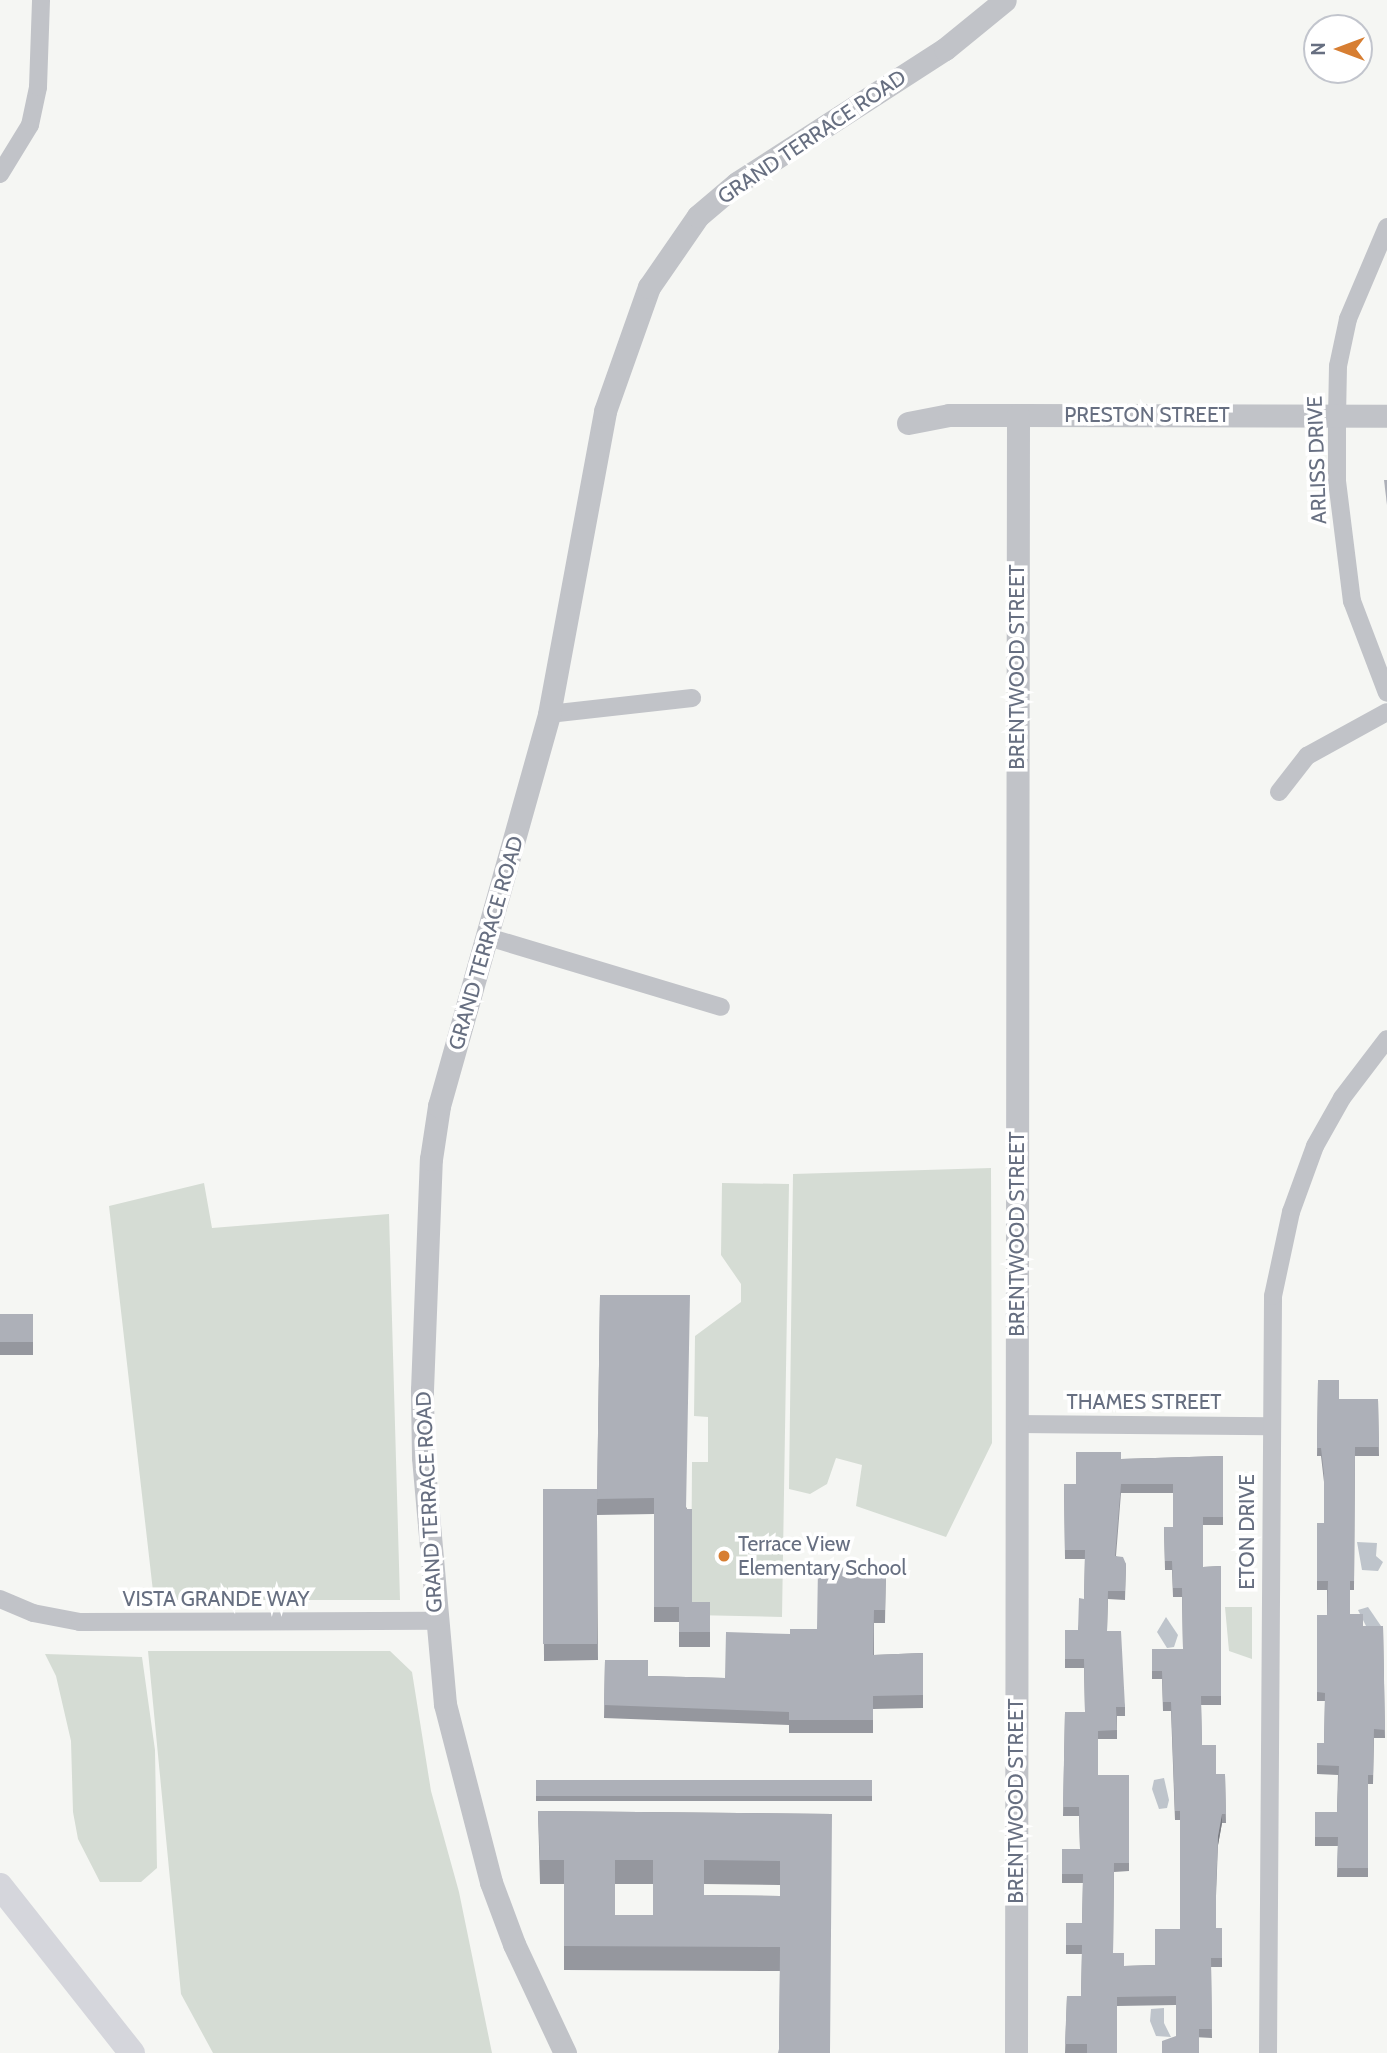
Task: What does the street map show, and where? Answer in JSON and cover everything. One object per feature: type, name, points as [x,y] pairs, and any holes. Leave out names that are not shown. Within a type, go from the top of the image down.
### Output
[{"type":"main road","points":[[0,1886],[132,2053]]},
{"type":"street","points":[[0,174],[30,125],[38,87],[41,0]]},
{"type":"street","name":"GRAND TERRACE ROAD","points":[[565,2053],[514,1944],[485,1860],[444,1704],[436,1621],[422,1390],[431,1159],[439,1106],[549,714],[605,411],[628,338],[649,287],[670,252],[698,216],[737,183],[944,49],[1005,0]]},
{"type":"street","name":"ARLISS DRIVE","points":[[1387,228],[1348,320],[1338,366],[1337,416],[1337,481],[1352,601],[1387,693]]},
{"type":"street","name":"PRESTON STREET","points":[[908,423],[949,415],[1387,416]]},
{"type":"street","name":"BRENTWOOD STREET","points":[[1016,2053],[1018,415]]},
{"type":"street","points":[[549,714],[692,698]]},
{"type":"street","points":[[1279,792],[1307,756],[1387,712]]},
{"type":"street","points":[[488,937],[721,1007]]},
{"type":"street","name":"ETON DRIVE","points":[[1268,2053],[1270,1426],[1273,1296],[1290,1212],[1315,1146],[1342,1097],[1387,1039]]},
{"type":"street","name":"THAMES STREET","points":[[1017,1424],[1270,1426]]},
{"type":"street","name":"VISTA GRANDE WAY","points":[[0,1599],[33,1614],[80,1622],[436,1621]]},
{"type":"shaded area","points":[[991,1168],[992,1443],[946,1537],[856,1506],[862,1465],[836,1458],[827,1484],[810,1494],[789,1489],[793,1174]]},
{"type":"shaded area","points":[[204,1183],[212,1228],[389,1214],[400,1600],[154,1600],[109,1206]]},
{"type":"shaded area","points":[[722,1183],[789,1184],[782,1617],[691,1615],[692,1462],[708,1462],[708,1417],[694,1416],[695,1336],[741,1302],[741,1284],[721,1255]]},
{"type":"shaded area","points":[[1357,1542],[1377,1543],[1376,1556],[1383,1562],[1378,1571],[1362,1570]]},
{"type":"shaded area","points":[[1225,1607],[1252,1607],[1252,1659],[1229,1651]]},
{"type":"shaded area","points":[[1368,1607],[1381,1626],[1369,1632],[1358,1610]]},
{"type":"shaded area","points":[[1166,1617],[1178,1635],[1174,1647],[1167,1648],[1157,1632]]},
{"type":"shaded area","points":[[148,1651],[390,1651],[412,1672],[431,1791],[459,1892],[492,2053],[213,2053],[181,1994]]},
{"type":"shaded area","points":[[45,1654],[142,1657],[155,1750],[157,1868],[141,1882],[100,1882],[78,1839],[73,1812],[71,1741],[56,1676]]},
{"type":"shaded area","points":[[1164,1778],[1169,1800],[1167,1808],[1159,1809],[1152,1789],[1154,1780]]},
{"type":"shaded area","points":[[1164,2008],[1164,2023],[1171,2037],[1156,2036],[1150,2021],[1151,2009]]},
{"type":"building","points":[[1384,480],[1387,480],[1387,505]]},
{"type":"building","points":[[600,1295],[690,1295],[686,1509],[692,1509],[692,1602],[710,1602],[710,1632],[679,1632],[679,1607],[654,1607],[654,1498],[597,1499]]},
{"type":"building","points":[[0,1314],[33,1314],[33,1342],[0,1342]]},
{"type":"building","points":[[1318,1380],[1339,1380],[1339,1399],[1378,1399],[1379,1447],[1355,1447],[1354,1581],[1350,1581],[1350,1614],[1363,1614],[1363,1626],[1383,1626],[1385,1730],[1374,1729],[1373,1775],[1368,1775],[1368,1868],[1337,1868],[1338,1837],[1315,1837],[1315,1812],[1337,1812],[1339,1766],[1317,1765],[1317,1743],[1324,1743],[1325,1693],[1317,1692],[1317,1615],[1327,1615],[1328,1581],[1317,1581],[1317,1523],[1324,1523],[1324,1474],[1321,1448],[1317,1448]]},
{"type":"building","points":[[1076,1452],[1121,1452],[1121,1459],[1223,1456],[1223,1517],[1203,1517],[1203,1567],[1221,1566],[1221,1696],[1201,1696],[1202,1745],[1216,1745],[1216,1774],[1225,1774],[1226,1814],[1222,1814],[1218,1836],[1216,1888],[1216,1928],[1222,1928],[1222,1958],[1211,1958],[1212,2029],[1199,2029],[1199,2053],[1162,2053],[1162,2041],[1176,2036],[1176,1996],[1117,1997],[1117,2053],[1087,2053],[1087,2044],[1065,2044],[1067,1996],[1081,1996],[1082,1945],[1066,1945],[1066,1923],[1082,1923],[1083,1874],[1062,1874],[1062,1849],[1080,1849],[1079,1807],[1063,1807],[1065,1712],[1085,1712],[1084,1659],[1065,1659],[1065,1630],[1078,1630],[1079,1598],[1084,1599],[1085,1550],[1065,1550],[1064,1484],[1076,1484]],"holes":[[[1121,1484],[1173,1484],[1173,1527],[1164,1527],[1165,1561],[1172,1561],[1173,1588],[1182,1588],[1183,1649],[1152,1649],[1152,1671],[1162,1671],[1163,1702],[1171,1702],[1175,1811],[1180,1811],[1180,1929],[1155,1929],[1155,1965],[1124,1966],[1124,1953],[1113,1953],[1114,1863],[1129,1863],[1129,1775],[1098,1775],[1098,1731],[1117,1730],[1116,1707],[1125,1707],[1121,1631],[1107,1631],[1108,1591],[1125,1591],[1126,1564],[1123,1557],[1115,1556]]]},
{"type":"building","points":[[543,1489],[597,1489],[597,1644],[543,1644]]},
{"type":"building","points":[[818,1567],[886,1568],[885,1610],[874,1610],[873,1655],[923,1653],[923,1695],[873,1696],[873,1720],[789,1720],[789,1712],[604,1705],[605,1660],[648,1660],[648,1676],[725,1678],[726,1632],[790,1634],[790,1629],[817,1629]]},
{"type":"building","points":[[536,1780],[872,1780],[872,1796],[536,1796]]},
{"type":"building","points":[[538,1811],[832,1814],[830,2053],[778,2053],[780,1947],[564,1946],[564,1860],[540,1860]],"holes":[[[615,1860],[653,1860],[653,1915],[615,1915]],[[704,1860],[780,1861],[780,1896],[704,1895]]]},
{"type":"place","name":"Terrace View Elementary School","points":[[724,1556]]}]
